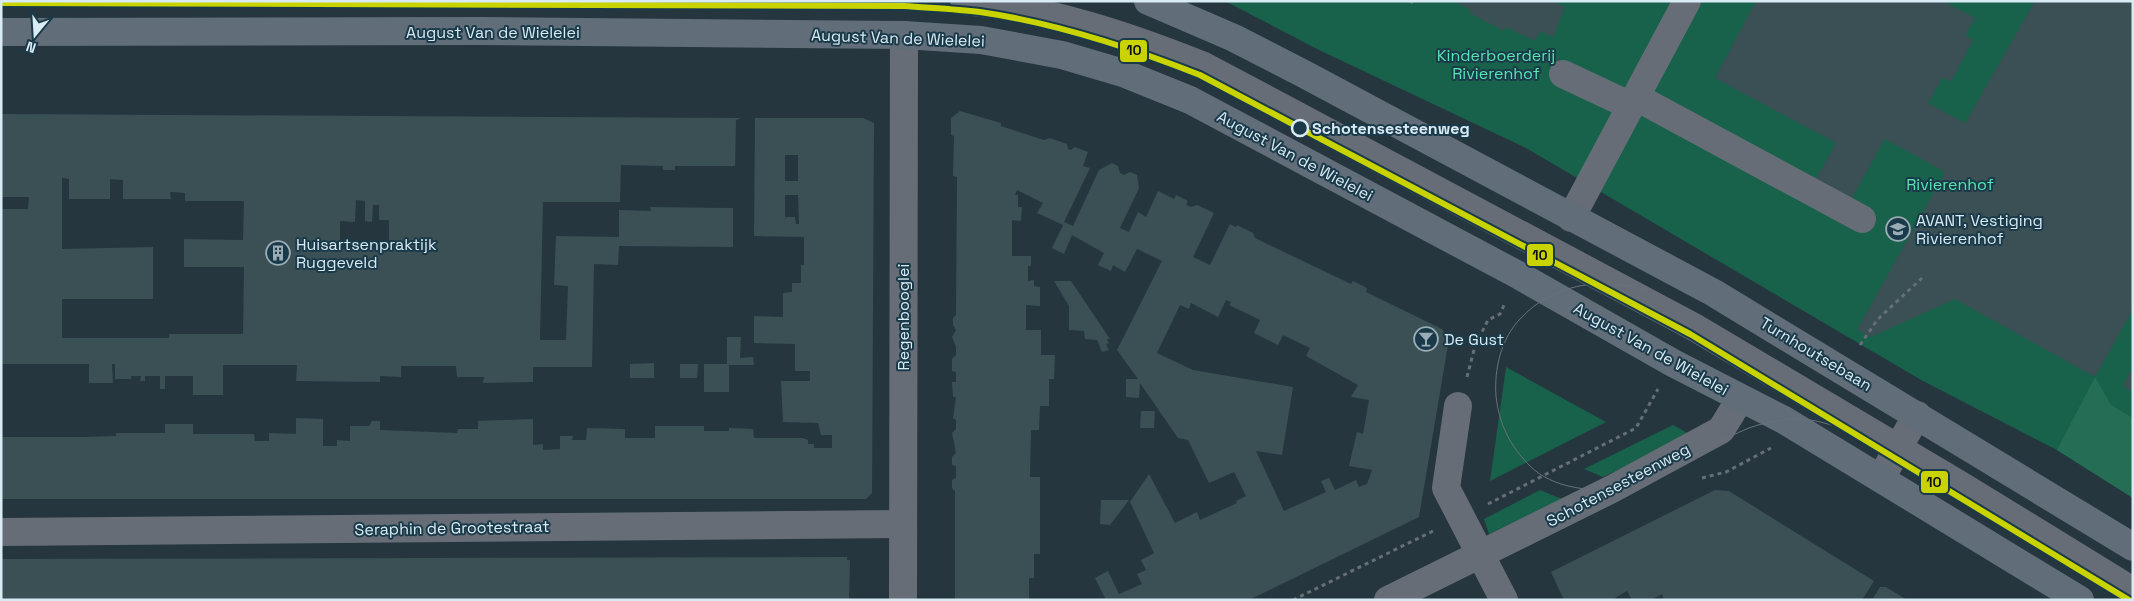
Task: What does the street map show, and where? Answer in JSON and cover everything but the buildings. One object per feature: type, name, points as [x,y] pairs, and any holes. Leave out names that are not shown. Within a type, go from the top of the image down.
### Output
[{"type":"main road","points":[[1148,1],[1234,38],[1571,218]]},
{"type":"main road","name":"August Van de Wielelei","points":[[1,32],[490,31],[904,35],[982,40],[1062,55],[1123,73],[1190,100],[1520,276],[1740,399]]},
{"type":"main road","name":"Turnhoutsebaan","points":[[1571,218],[1714,293],[2133,547]]},
{"type":"main road","points":[[1740,399],[1784,420],[2080,600]]},
{"type":"street","points":[[964,1],[1065,18],[1142,41],[1204,66],[1694,327],[1899,448],[2133,591]]},
{"type":"street","points":[[1571,218],[1688,1]]},
{"type":"street","name":"Regenbooglei","points":[[903,600],[904,35]]},
{"type":"street","points":[[1563,74],[1634,101],[1862,219]]},
{"type":"street","name":"Schotensesteenweg","points":[[1388,600],[1481,556],[1612,489],[1721,430],[1740,399]]},
{"type":"street","points":[[1458,406],[1446,488],[1504,600]]},
{"type":"street","points":[[1882,478],[1917,415]]},
{"type":"street","points":[[1943,516],[1981,455]]},
{"type":"street","name":"Seraphin de Grootestraat","points":[[1,532],[903,524]]},
{"type":"path","points":[[1856,352],[1878,319],[1922,278]]},
{"type":"path","points":[[1293,600],[1461,518],[1636,428],[1662,380]]},
{"type":"green space","name":"Rivierenhof","points":[[1225,1],[2133,1],[2133,498],[2057,450],[1923,381],[1526,148],[1319,50]]},
{"type":"green space","points":[[1506,367],[1606,422],[1490,481]]},
{"type":"green space","points":[[2095,377],[2111,405],[2133,418],[2133,498],[2057,450]]},
{"type":"green space","points":[[1673,425],[1691,435],[1603,477],[1584,469]]},
{"type":"green space","points":[[1540,490],[1562,499],[1489,534],[1484,519]]},
{"type":"tram line","points":[[1649,291],[1615,284],[1597,284],[1563,290],[1533,307],[1513,327],[1500,355],[1496,375],[1496,396],[1500,416],[1511,442],[1523,458],[1539,474],[1555,482],[1573,487],[1597,489],[1620,487],[1642,481],[1664,471],[1749,428],[1782,420],[1805,419],[1816,421],[1838,427],[1869,441]]},
{"type":"transit line","name":"10","points":[[1,3],[904,6],[980,12],[1064,29],[1146,55],[1200,75],[1690,334],[2129,600]]},
{"type":"place","name":"Schotensesteenweg","points":[[1300,128]]},
{"type":"place","name":"AVANT, Vestiging Rivierenhof","points":[[1898,229]]},
{"type":"place","name":"Huisartsenpraktijk Ruggeveld","points":[[278,253]]},
{"type":"place","name":"De Gust","points":[[1426,339]]},
{"type":"park label","name":"Kinderboerderij Rivierenhof","points":[[1496,64]]}]
